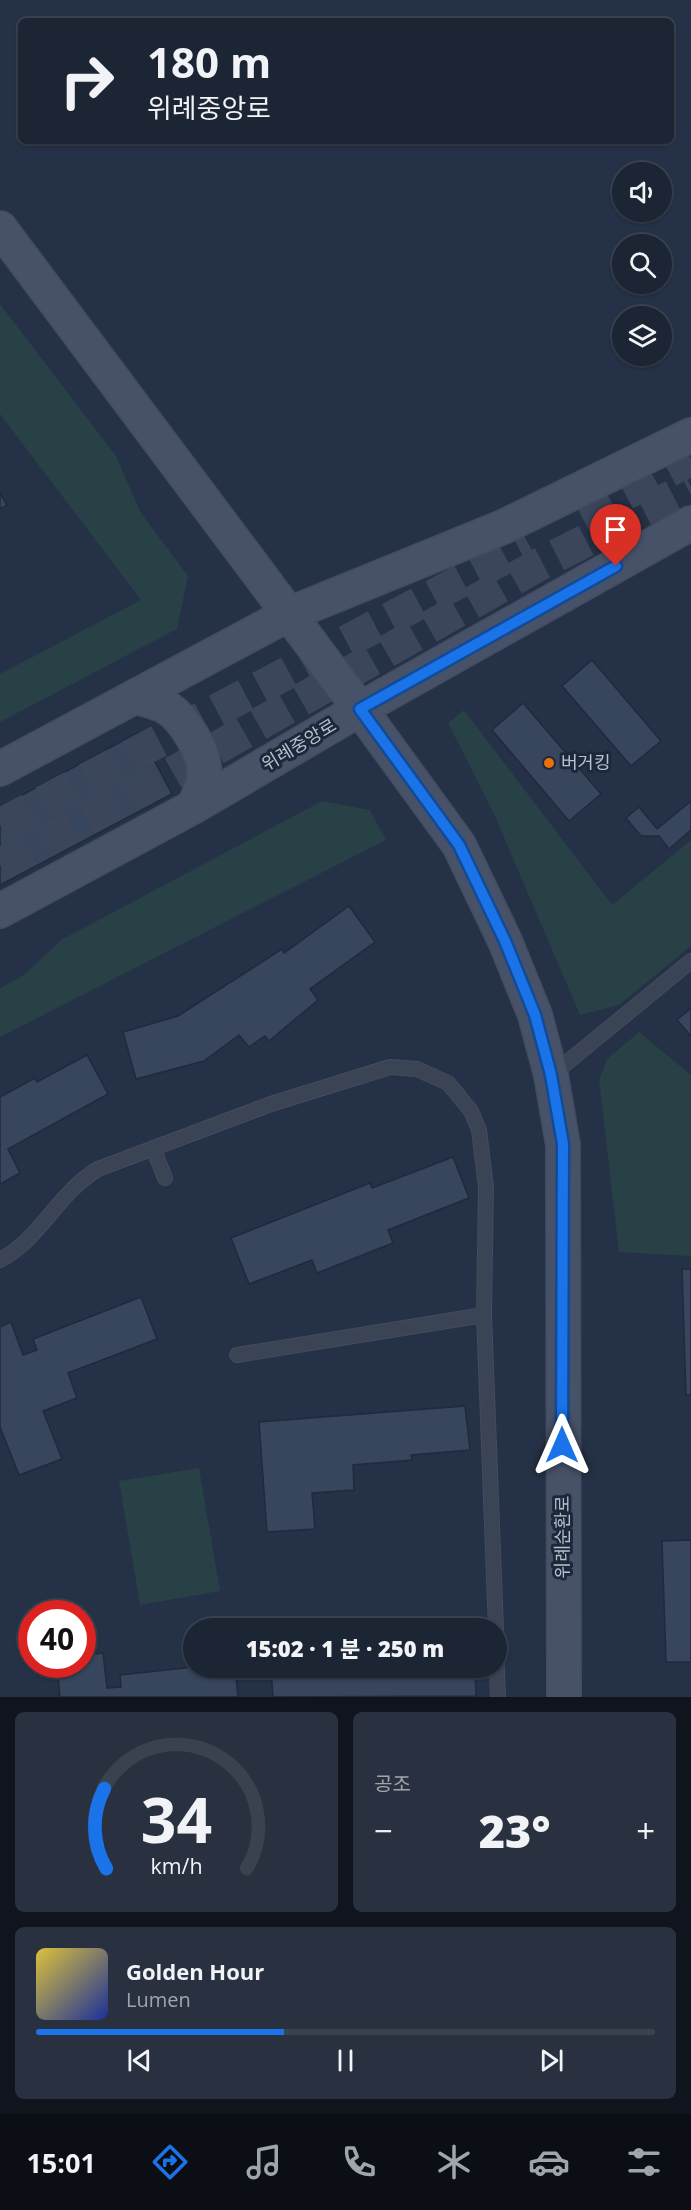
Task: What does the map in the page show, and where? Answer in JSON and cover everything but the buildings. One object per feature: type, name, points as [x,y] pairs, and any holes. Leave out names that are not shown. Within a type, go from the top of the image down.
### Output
[{"type":"main road","name":"위례순환로","points":[[0,228],[459,845],[510,951],[535,1015],[551,1075],[563,1144],[564,1697]]},
{"type":"main road","points":[[0,769],[287,615],[503,527],[691,435]]},
{"type":"main road","name":"위례중앙로","points":[[0,911],[193,807],[360,709],[691,523]]},
{"type":"main road","points":[[137,697],[164,706],[178,716],[199,749],[205,774],[201,793],[193,807]]},
{"type":"lane","points":[[551,1075],[691,961]]},
{"type":"lane","points":[[0,1260],[23,1243],[81,1179],[98,1169],[271,1104],[390,1067],[417,1069],[448,1083],[471,1111],[479,1130],[486,1186],[484,1315],[496,1618]]},
{"type":"lane","points":[[153,1148],[165,1178]]},
{"type":"lane","points":[[237,1355],[484,1315]]},
{"type":"lane","points":[[497,1678],[498,1697]]},
{"type":"green space","points":[[0,304],[116,456],[141,513],[188,576],[177,629],[0,722],[0,674],[141,600],[0,414]]},
{"type":"green space","points":[[464,710],[612,905],[691,840],[691,946],[619,1005],[580,1015],[494,814],[448,723]]},
{"type":"green space","points":[[322,801],[370,810],[386,840],[0,1037],[0,988],[23,976],[61,940]]},
{"type":"green space","points":[[639,1032],[691,1075],[691,1256],[619,1252],[599,1080],[607,1059]]},
{"type":"green space","points":[[199,1468],[220,1591],[140,1605],[119,1481]]},
{"type":"tunnel","points":[[582,517],[691,459]]},
{"type":"tunnel","points":[[0,865],[164,778],[542,563],[691,487]]},
{"type":"tunnel","points":[[0,825],[529,545]]},
{"type":"place","name":"버거킹","points":[[549,763]]},
{"type":"route","points":[[562,1445],[563,1144],[551,1075],[535,1015],[505,941],[459,845],[360,709],[616,566]]}]
